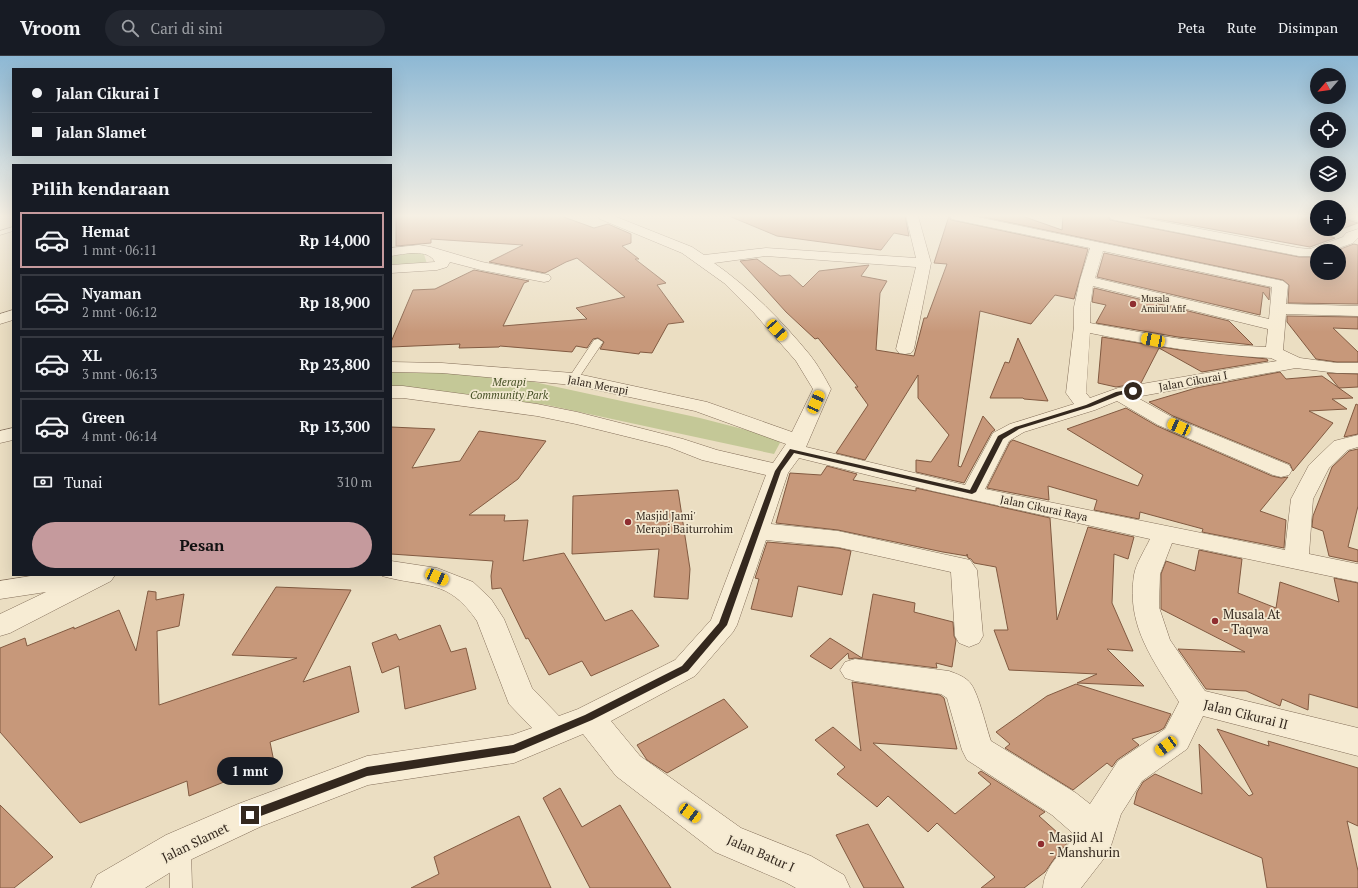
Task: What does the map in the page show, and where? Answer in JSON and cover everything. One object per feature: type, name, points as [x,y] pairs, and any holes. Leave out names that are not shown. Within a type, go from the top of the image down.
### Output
[{"type":"street","points":[[392,269],[440,265],[442,264],[443,260],[437,255]]},
{"type":"street","points":[[439,255],[480,266],[544,278]]},
{"type":"street","points":[[694,255],[701,260],[743,255]]},
{"type":"street","points":[[807,255],[924,263]]},
{"type":"street","points":[[905,349],[924,263],[922,255]]},
{"type":"street","points":[[1088,406],[1079,399],[1076,393],[1082,326],[1081,318],[1087,280],[1095,255]]},
{"type":"street","points":[[1141,255],[1274,282],[1280,285],[1274,352]]},
{"type":"street","name":"Jalan Slamet","points":[[110,888],[180,847],[250,815],[367,771],[514,749],[589,718],[685,668],[723,625],[758,531],[790,454],[822,389],[804,359],[760,310],[729,280],[701,260]]},
{"type":"street","points":[[1087,280],[1276,326]]},
{"type":"street","points":[[1278,309],[1358,311]]},
{"type":"street","points":[[0,319],[12,315]]},
{"type":"street","points":[[1082,326],[1175,344],[1229,351],[1274,352],[1296,364]]},
{"type":"street","name":"Jalan Cikurai I","points":[[972,492],[1000,437],[1017,428],[1088,406],[1118,394],[1296,364],[1337,368],[1358,368]]},
{"type":"street","name":"Jalan Merapi","points":[[392,368],[442,368],[573,379],[700,406],[790,454]]},
{"type":"street","points":[[392,392],[403,392],[544,411],[676,443],[710,454],[790,454]]},
{"type":"street","points":[[1118,394],[1165,421],[1282,470]]},
{"type":"street","points":[[0,437],[12,434]]},
{"type":"street","points":[[1296,560],[1302,499],[1320,465],[1341,445],[1358,441]]},
{"type":"street","name":"Jalan Cikurai Raya","points":[[790,454],[841,462],[1164,534],[1358,573]]},
{"type":"street","points":[[758,531],[838,539],[961,566],[964,570],[969,636]]},
{"type":"street","name":"Jalan Cikurai II","points":[[1164,534],[1147,574],[1146,608],[1157,643],[1195,701],[1358,742]]},
{"type":"street","points":[[392,570],[437,577],[464,589],[481,606],[490,619],[520,695],[540,715],[554,733]]},
{"type":"street","points":[[0,590],[84,576]]},
{"type":"street","points":[[0,626],[100,576]]},
{"type":"street","points":[[855,670],[949,683],[955,686],[960,692],[978,750],[1064,804],[1098,832]]},
{"type":"street","points":[[1062,888],[1062,880],[1096,840],[1106,808],[1130,771],[1176,739],[1195,701]]},
{"type":"street","name":"Jalan Batur I","points":[[589,718],[628,766],[728,840],[798,869],[831,888]]},
{"type":"lane","points":[[573,379],[598,342]]},
{"type":"lane","points":[[180,847],[181,888]]},
{"type":"green space","points":[[392,255],[424,255],[427,264],[392,266]]},
{"type":"green space","name":"Merapi Community Park","points":[[392,370],[511,377],[700,418],[782,439],[774,454],[547,405],[407,388],[392,388]]},
{"type":"building","points":[[503,255],[634,255],[639,259],[635,259],[666,283],[657,285],[684,322],[668,324],[652,353],[640,352],[639,354],[600,349],[604,342],[598,338],[593,339],[587,348],[576,346],[572,352],[500,346],[459,348],[460,344],[392,347],[392,340],[413,290],[435,289],[474,270],[529,281],[524,283],[503,326],[587,319],[576,308],[625,297],[577,258],[545,273],[489,262]]},
{"type":"building","points":[[937,255],[1086,255],[1074,299],[1055,295],[1031,324],[980,311],[958,466],[961,467],[983,416],[995,430],[992,432],[964,483],[916,472],[916,460],[931,462],[949,435],[918,398],[918,375],[865,460],[836,453],[868,405],[855,387],[858,387],[818,338],[815,339],[786,312],[740,261],[757,259],[780,276],[790,275],[803,287],[819,271],[869,265],[861,276],[887,281],[880,293],[876,350],[914,356],[924,318],[927,318],[947,264],[934,263]]},
{"type":"building","points":[[1103,255],[1113,255],[1270,288],[1269,300],[1263,292],[1260,315],[1097,277]]},
{"type":"building","points":[[1163,255],[1288,255],[1310,257],[1310,280],[1346,280],[1346,255],[1358,255],[1358,304],[1288,303],[1289,285],[1283,280]]},
{"type":"building","points":[[1094,288],[1229,321],[1253,345],[1178,337],[1096,323],[1106,305],[1092,302]]},
{"type":"building","points":[[1287,316],[1358,317],[1358,329],[1333,328],[1358,352],[1358,362],[1337,362],[1316,359],[1287,322]]},
{"type":"building","points":[[1102,337],[1180,350],[1267,359],[1268,361],[1202,372],[1159,348],[1141,383],[1116,387],[1098,383]]},
{"type":"building","points":[[1018,338],[1048,401],[1023,398],[990,398],[1005,362],[1009,363]]},
{"type":"building","points":[[1280,372],[1286,379],[1322,376],[1353,398],[1332,399],[1347,409],[1309,411],[1333,423],[1293,471],[1290,464],[1173,416],[1149,402],[1196,388]]},
{"type":"building","points":[[1327,373],[1358,374],[1358,387],[1339,388]]},
{"type":"building","points":[[1356,404],[1358,405],[1358,434],[1344,437]]},
{"type":"building","points":[[1126,408],[1157,426],[1272,476],[1281,478],[1288,477],[1260,511],[1286,520],[1284,548],[1202,532],[1203,529],[1140,512],[1139,519],[1094,510],[1097,500],[1048,486],[1049,500],[987,488],[1010,442],[1013,440],[1138,486],[1143,475],[1067,429]]},
{"type":"building","points":[[392,427],[435,429],[412,468],[460,461],[479,431],[546,441],[518,479],[469,515],[505,515],[504,521],[528,520],[523,561],[564,553],[605,621],[632,610],[659,646],[591,676],[582,661],[549,675],[528,638],[526,639],[501,588],[492,589],[491,576],[493,561],[392,554]]},
{"type":"building","points":[[1358,449],[1358,506],[1348,547],[1358,550],[1358,562],[1329,556],[1323,531],[1312,527],[1313,516],[1332,467],[1349,451]]},
{"type":"building","points":[[827,466],[857,474],[853,480],[916,491],[916,488],[1050,518],[1057,620],[1088,527],[1134,537],[1128,559],[1114,554],[1112,603],[1133,651],[1107,649],[1144,686],[1077,683],[1097,674],[1009,670],[994,630],[1008,630],[996,567],[974,563],[968,558],[967,554],[967,556],[943,552],[838,530],[776,523],[790,473],[821,475]]},
{"type":"building","name":"Masjid Jami' Merapi Baiturrohim","points":[[678,490],[690,569],[688,599],[654,597],[659,549],[572,554],[573,496]]},
{"type":"building","points":[[767,542],[838,548],[851,551],[842,595],[798,586],[792,617],[751,609],[759,579],[755,578]]},
{"type":"building","points":[[1199,550],[1242,559],[1238,593],[1276,608],[1280,582],[1339,602],[1334,578],[1358,583],[1358,708],[1309,694],[1308,710],[1282,699],[1280,706],[1246,691],[1206,689],[1178,649],[1245,652],[1161,609],[1161,574],[1166,561],[1195,571]]},
{"type":"building","points":[[276,587],[351,590],[303,682],[350,666],[359,712],[270,742],[274,762],[189,796],[187,781],[80,823],[0,732],[0,648],[25,638],[27,646],[74,627],[74,629],[119,610],[136,651],[148,591],[156,592],[156,600],[184,594],[179,626],[157,631],[159,705],[297,658],[232,655]]},
{"type":"building","points":[[873,594],[915,603],[914,612],[953,622],[954,636],[956,640],[952,667],[936,663],[937,668],[855,658],[849,659],[848,653],[831,669],[810,656],[830,638],[862,658]]},
{"type":"building","points":[[440,625],[451,652],[466,648],[476,689],[405,709],[399,666],[382,673],[372,643],[396,634],[399,640]]},
{"type":"building","points":[[852,682],[940,695],[944,698],[957,749],[873,743],[955,814],[991,784],[978,773],[981,771],[1045,812],[1039,816],[1068,842],[1045,872],[1024,888],[981,888],[995,877],[937,823],[928,832],[888,796],[877,807],[837,774],[845,767],[815,740],[833,727],[861,751]]},
{"type":"building","points":[[1076,684],[1171,714],[1164,728],[1159,731],[1132,739],[1139,745],[1117,760],[1112,767],[1107,763],[1073,790],[1005,748],[1010,744],[996,732],[1047,696]]},
{"type":"building","points":[[724,699],[748,727],[667,773],[647,760],[637,745]]},
{"type":"building","points":[[1217,729],[1269,746],[1268,741],[1358,768],[1358,826],[1347,821],[1358,871],[1358,888],[1267,888],[1262,858],[1134,804],[1137,792],[1143,782],[1155,774],[1202,794],[1199,744],[1249,796],[1253,794]]},
{"type":"building","points":[[560,788],[582,827],[620,805],[671,888],[590,888],[543,798]]},
{"type":"building","points":[[0,805],[53,857],[14,888],[0,888]]},
{"type":"building","points":[[519,816],[551,888],[411,888],[439,874],[434,857]]},
{"type":"building","points":[[868,824],[904,888],[864,888],[836,835]]},
{"type":"place","name":"Musala Amirul Afif","points":[[1133,304]]},
{"type":"place","name":"Masjid Jami' Merapi Baiturrohim","points":[[628,522]]},
{"type":"place","name":"Musala At - Taqwa","points":[[1215,621]]},
{"type":"place","name":"Masjid Al - Manshurin","points":[[1041,844]]},
{"type":"route","points":[[250,815],[367,771],[514,749],[589,718],[685,668],[723,625],[758,531],[778,471],[783,466],[792,450],[972,492],[1000,437],[1017,428],[1088,406],[1118,394],[1133,391]]}]
